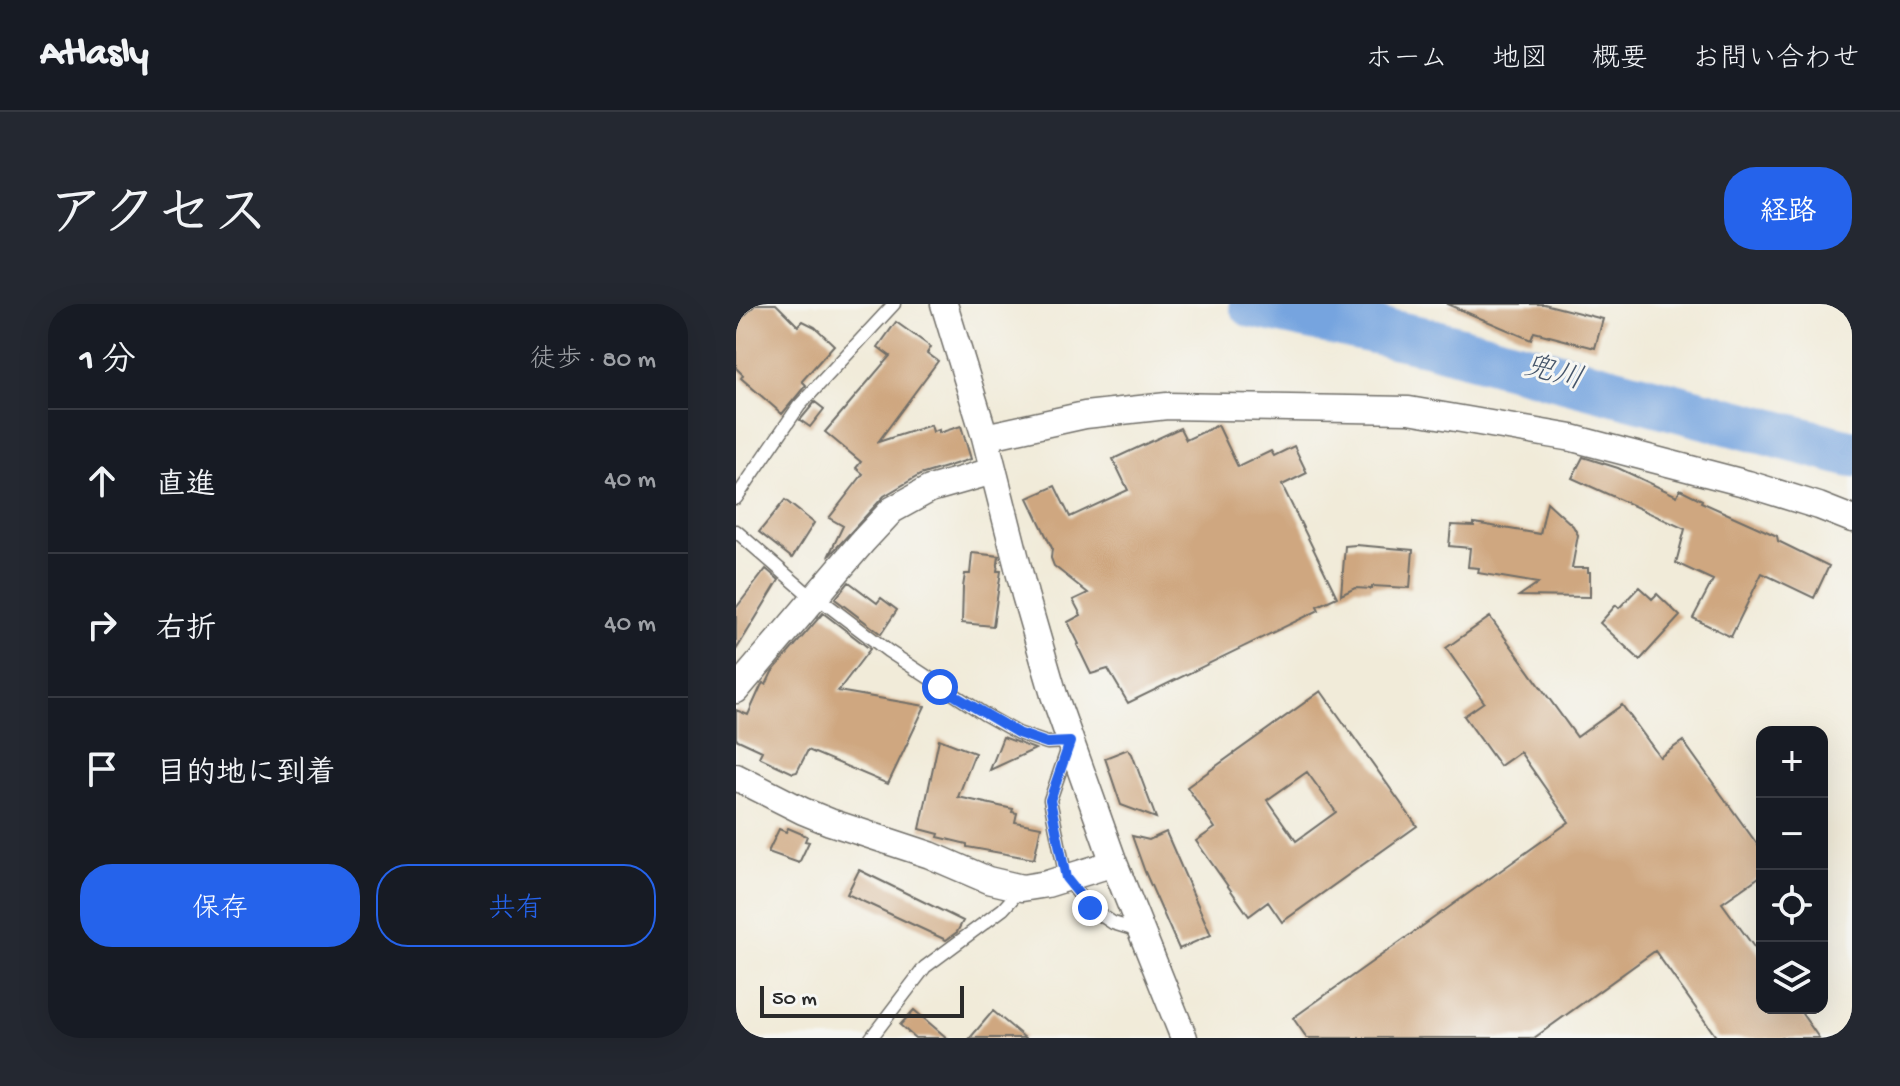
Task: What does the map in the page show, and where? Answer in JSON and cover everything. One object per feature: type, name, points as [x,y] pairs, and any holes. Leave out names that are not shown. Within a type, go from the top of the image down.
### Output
[{"type":"street","points":[[939,306],[985,437],[1025,595],[1070,742],[1114,863],[1184,1038]]},
{"type":"street","points":[[985,437],[1085,415],[1167,406],[1409,410],[1572,438],[1748,484],[1852,519]]},
{"type":"street","points":[[736,690],[892,510],[930,489],[993,471]]},
{"type":"street","points":[[736,777],[830,822],[930,855],[988,880],[1022,888],[1114,863]]},
{"type":"lane","points":[[736,498],[799,406],[894,304]]},
{"type":"lane","points":[[736,531],[816,598],[888,651],[984,714],[1018,733],[1047,743],[1070,742],[1050,800],[1066,878],[1090,908],[1113,923],[1142,932]]},
{"type":"lane","points":[[871,1038],[925,967],[1003,909],[1022,888]]},
{"type":"building","points":[[756,304],[776,304],[798,326],[803,321],[815,327],[834,345],[802,381],[806,385],[782,414],[741,378],[743,375],[736,368],[736,324]]},
{"type":"building","points":[[1447,304],[1544,304],[1603,319],[1595,348],[1534,332],[1531,340]]},
{"type":"building","points":[[896,322],[931,347],[927,353],[938,361],[878,442],[931,425],[933,432],[939,430],[939,433],[961,426],[971,459],[920,475],[884,496],[828,557],[843,526],[829,518],[863,474],[856,468],[861,462],[825,432],[890,356],[878,347]]},
{"type":"building","points":[[815,402],[824,409],[810,427],[800,420]]},
{"type":"building","points":[[1218,425],[1238,467],[1271,451],[1274,456],[1294,446],[1307,473],[1282,485],[1337,597],[1317,606],[1319,610],[1128,703],[1108,669],[1091,674],[1068,622],[1081,615],[1073,600],[1088,593],[1054,566],[1052,548],[1028,498],[1055,486],[1070,517],[1128,490],[1113,459],[1180,428],[1186,440]]},
{"type":"building","points":[[1583,457],[1618,468],[1677,496],[1680,489],[1701,502],[1777,536],[1778,541],[1829,566],[1814,598],[1762,573],[1731,637],[1693,618],[1713,580],[1676,563],[1685,529],[1572,478]]},
{"type":"building","points":[[785,500],[814,523],[792,558],[759,532]]},
{"type":"building","points":[[1547,502],[1573,526],[1578,535],[1572,568],[1588,568],[1590,597],[1519,596],[1538,583],[1478,573],[1479,568],[1468,567],[1470,548],[1449,546],[1451,525],[1474,526],[1474,523],[1540,534]]},
{"type":"building","points":[[1345,546],[1413,550],[1410,588],[1372,586],[1372,589],[1355,588],[1341,595]]},
{"type":"building","points":[[972,553],[999,556],[997,571],[1001,571],[993,626],[962,623],[963,587],[965,574],[970,574]]},
{"type":"building","points":[[766,569],[779,580],[736,650],[736,608]]},
{"type":"building","points":[[849,582],[877,603],[881,598],[897,610],[881,634],[835,599]]},
{"type":"building","points":[[1639,587],[1652,599],[1657,594],[1680,616],[1640,660],[1600,623]]},
{"type":"building","points":[[823,613],[870,649],[838,691],[925,706],[888,784],[808,750],[797,772],[793,773],[759,757],[762,751],[736,739],[736,710],[748,715],[763,683],[766,685],[772,672]]},
{"type":"building","points":[[1490,617],[1577,737],[1622,705],[1660,757],[1683,741],[1756,843],[1756,879],[1722,903],[1756,950],[1756,1014],[1802,1014],[1819,1038],[1717,1038],[1655,951],[1534,1038],[1307,1038],[1293,1018],[1569,822],[1520,752],[1500,766],[1464,716],[1484,702],[1446,648]]},
{"type":"building","points":[[1321,691],[1417,826],[1282,922],[1268,902],[1249,916],[1196,841],[1215,828],[1187,787]],"holes":[[[1307,772],[1336,812],[1296,841],[1267,800]]]},
{"type":"building","points":[[1003,737],[1035,749],[990,770]]},
{"type":"building","points":[[939,739],[975,753],[958,797],[1013,809],[1012,812],[1017,813],[1015,822],[1041,827],[1034,859],[967,847],[967,844],[920,829]]},
{"type":"building","points":[[1128,749],[1156,818],[1121,805],[1105,758]]},
{"type":"building","points":[[788,828],[807,836],[805,841],[809,842],[799,863],[768,852],[779,829],[786,832]]},
{"type":"building","points":[[1166,832],[1211,935],[1179,949],[1132,836],[1149,840]]},
{"type":"building","points":[[859,870],[963,921],[957,932],[946,940],[847,894]]},
{"type":"building","points":[[914,1010],[947,1038],[915,1038],[900,1025]]},
{"type":"building","points":[[993,1011],[1025,1038],[970,1038]]},
{"type":"waterway","name":"兜川","points":[[1253,304],[1430,342],[1852,454]]},
{"type":"route","points":[[940,687],[1018,733],[1047,743],[1070,742],[1050,800],[1066,878],[1090,908]]}]
